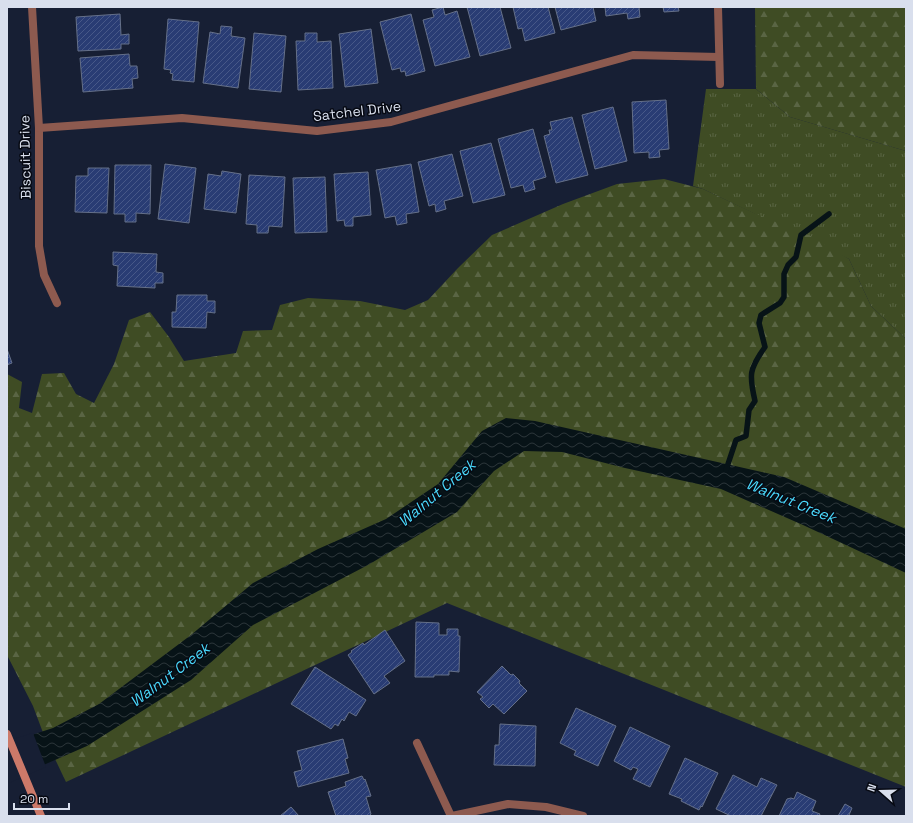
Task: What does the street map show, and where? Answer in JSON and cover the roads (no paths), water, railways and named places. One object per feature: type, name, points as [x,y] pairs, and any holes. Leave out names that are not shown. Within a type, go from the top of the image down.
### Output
[{"type":"main road","points":[[7,734],[41,816]]},
{"type":"street","name":"Biscuit Drive","points":[[32,7],[39,128],[39,246],[44,275],[57,303]]},
{"type":"street","points":[[718,7],[720,84]]},
{"type":"street","name":"Satchel Drive","points":[[39,128],[182,118],[317,131],[391,122],[633,55],[719,57]]},
{"type":"street","points":[[417,742],[451,816],[508,804],[546,807],[583,816]]},
{"type":"water","name":"Walnut Creek","points":[[506,418],[535,421],[784,477],[906,529],[906,573],[721,489],[625,468],[562,452],[524,451],[494,471],[457,512],[368,565],[253,625],[191,680],[87,746],[7,781],[7,743],[53,728],[99,704],[191,635],[253,583],[318,549],[386,519],[438,484],[482,431]]},
{"type":"waterway","points":[[726,470],[736,440],[746,436],[749,410],[755,401],[751,378],[752,372],[756,361],[765,347],[759,323],[761,315],[780,303],[784,297],[784,274],[788,265],[796,257],[801,235],[829,214]]}]
